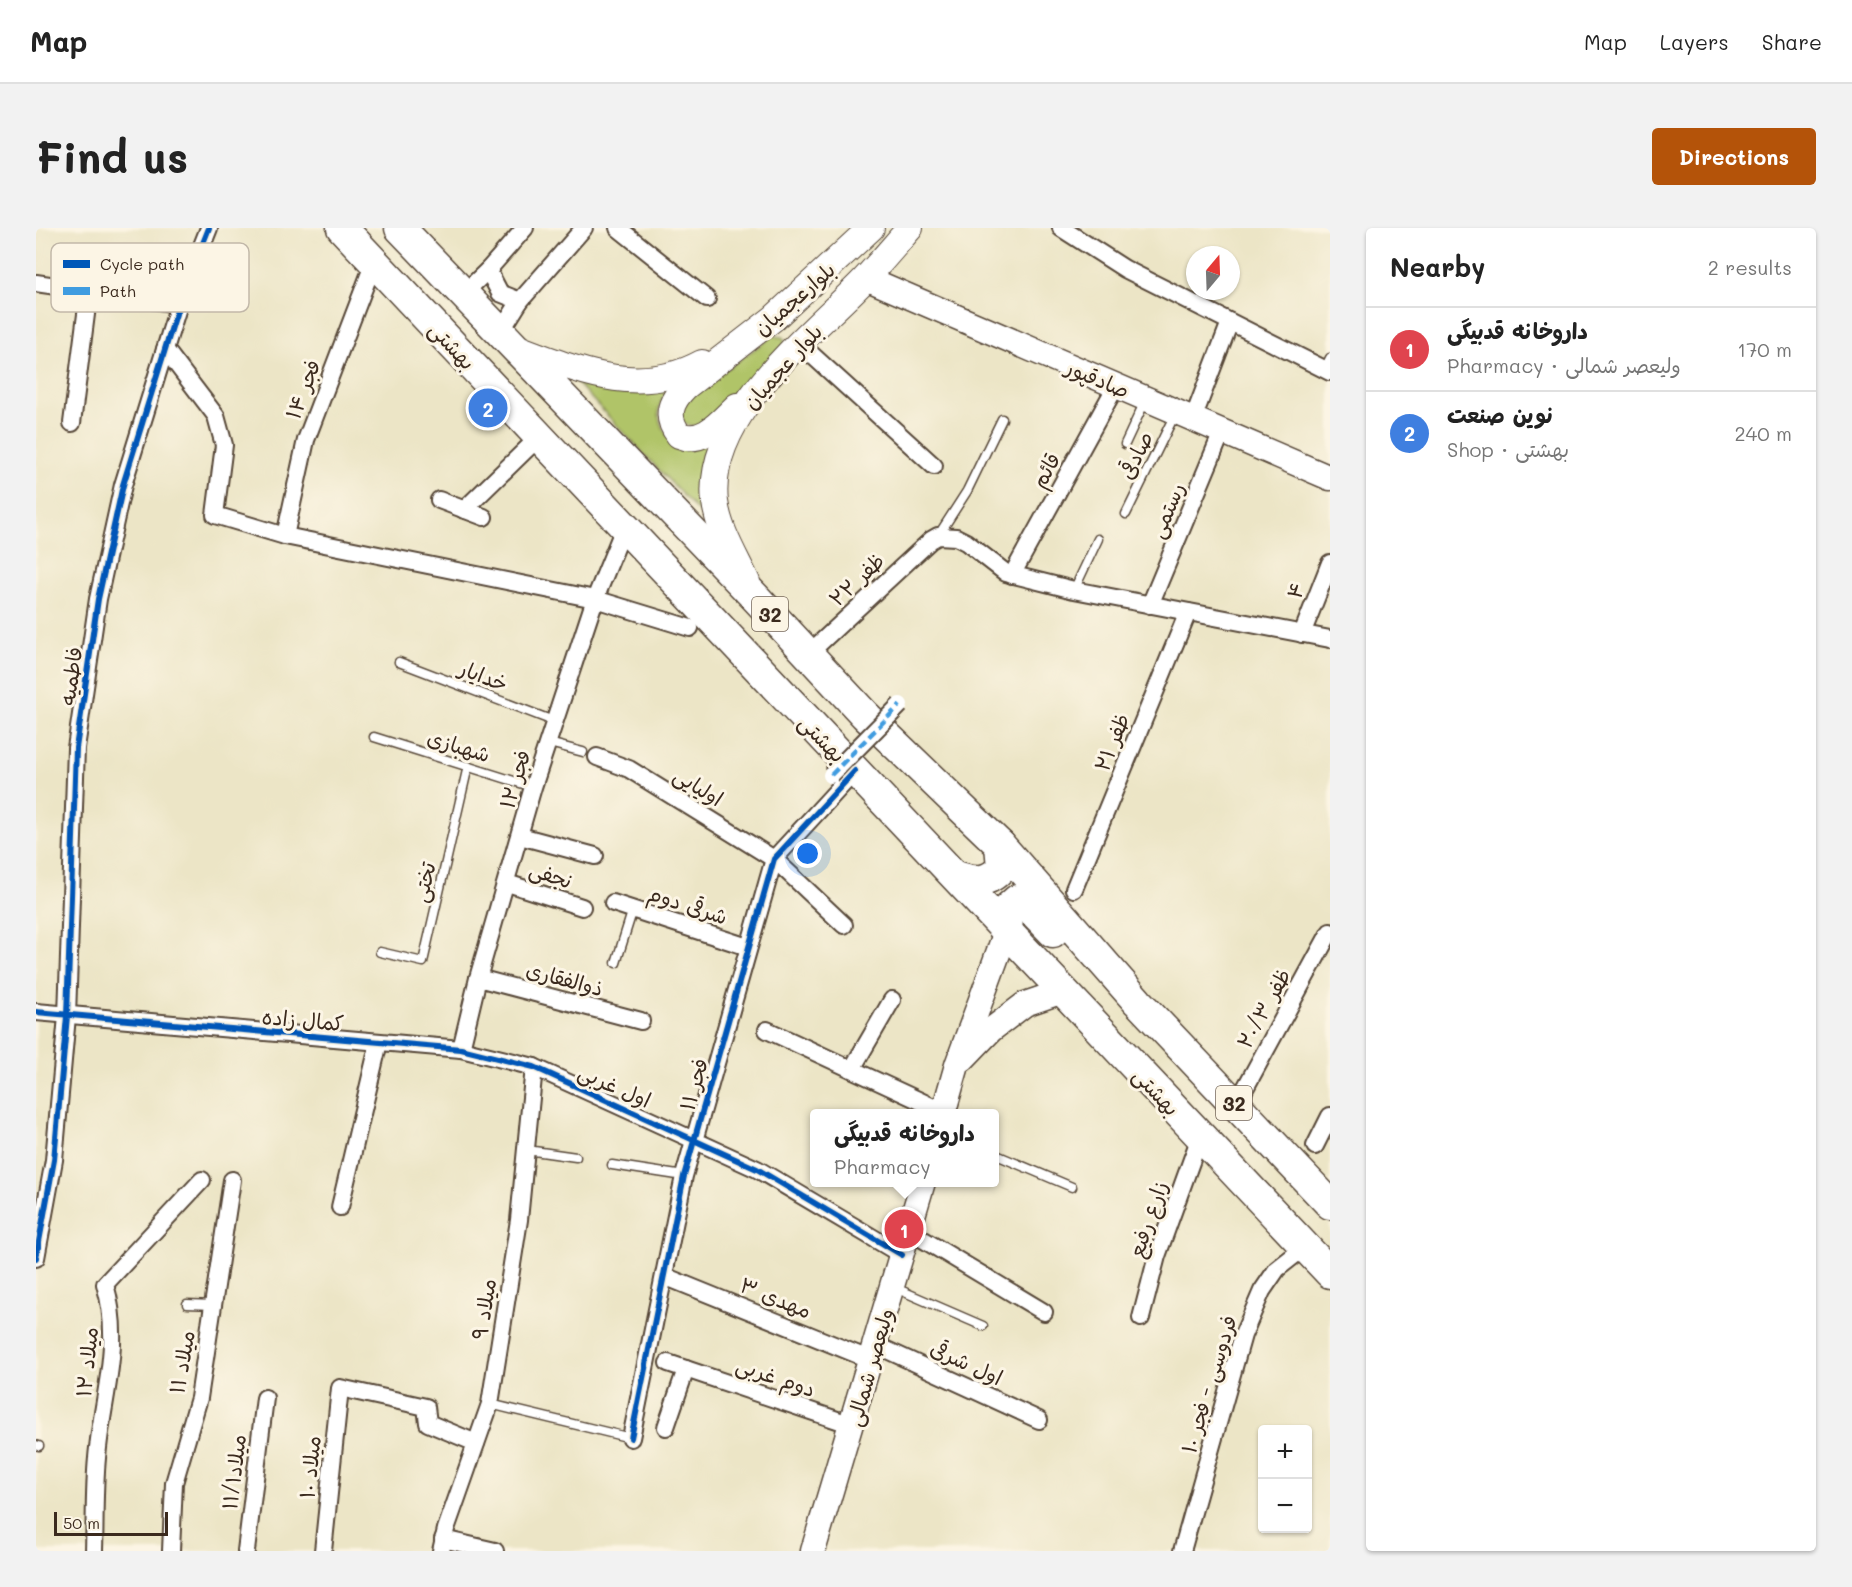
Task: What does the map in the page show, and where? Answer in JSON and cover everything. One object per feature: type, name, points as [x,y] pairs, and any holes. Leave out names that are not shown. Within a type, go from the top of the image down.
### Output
[{"type":"highway","name":"بهشتی","points":[[342,228],[624,528],[843,773],[956,876],[1330,1273]]},
{"type":"highway","name":"بهشتی","points":[[400,228],[755,597],[807,655],[1000,845],[1138,1002],[1330,1204]]},
{"type":"highway","points":[[956,876],[972,881],[994,876],[1002,867],[1000,845]]},
{"type":"highway","points":[[1006,928],[1009,907],[1013,901],[1023,901],[1090,970],[1138,1002]]},
{"type":"main road","name":"بلوارعجمیان","points":[[742,342],[774,318],[871,228]]},
{"type":"main road","name":"بلوار عجمیان","points":[[755,597],[721,526],[715,500],[719,462],[725,443],[742,409],[768,377],[866,278],[909,228]]},
{"type":"main road","name":"صادقپور","points":[[866,278],[1330,478]]},
{"type":"main road","points":[[774,318],[800,344]]},
{"type":"main road","points":[[507,340],[592,375],[618,380],[643,381],[693,369],[742,342]]},
{"type":"main road","points":[[742,342],[674,398],[670,416],[673,427],[679,435],[687,439],[700,438],[768,377]]},
{"type":"main road","points":[[945,1109],[957,1065],[1006,928]]},
{"type":"main road","points":[[957,1065],[991,1030],[1025,1004],[1064,991]]},
{"type":"main road","name":"ولیعصر شمالی","points":[[813,1551],[874,1353],[922,1187]]},
{"type":"street","name":"فاطمیه","points":[[203,243],[209,228]]},
{"type":"street","points":[[463,294],[525,228]]},
{"type":"street","points":[[507,340],[520,301],[584,228]]},
{"type":"street","points":[[618,228],[707,299]]},
{"type":"street","points":[[1061,228],[1125,269],[1230,322],[1328,367]]},
{"type":"street","name":"فجر ۱۴","points":[[285,536],[306,440],[374,262]]},
{"type":"street","points":[[488,270],[500,293],[520,301]]},
{"type":"street","points":[[36,283],[51,285]]},
{"type":"street","points":[[72,423],[86,312]]},
{"type":"street","name":"فاطمیه","points":[[67,1016],[76,748],[98,599],[123,485],[177,312]]},
{"type":"street","points":[[1185,416],[1230,322]]},
{"type":"street","points":[[800,344],[934,466]]},
{"type":"street","points":[[165,349],[216,416],[224,445],[215,515],[285,536],[595,599],[690,628]]},
{"type":"street","name":"قائم","points":[[1012,575],[1116,386]]},
{"type":"street","name":"رستمی","points":[[1150,605],[1222,432]]},
{"type":"street","points":[[464,510],[539,437]]},
{"type":"street","points":[[439,500],[483,517]]},
{"type":"street","name":"فجر ۱۲","points":[[461,1049],[478,978],[533,787],[595,599],[624,528]]},
{"type":"street","points":[[938,537],[956,537],[966,542],[1012,575],[1074,591],[1330,639]]},
{"type":"street","name":"ظفر ۲۲","points":[[807,655],[938,537]]},
{"type":"street","name":"۴","points":[[1302,634],[1330,563]]},
{"type":"street","name":"ظفر ۲۱","points":[[1074,889],[1188,612]]},
{"type":"street","name":"فجر ۱۱","points":[[631,1438],[684,1176],[774,858],[900,705]]},
{"type":"street","name":"اولیایی","points":[[590,755],[629,769],[774,858],[844,925]]},
{"type":"street","points":[[520,836],[595,856]]},
{"type":"street","name":"نجفی","points":[[507,883],[582,908]]},
{"type":"street","name":"شرقی دوم","points":[[613,903],[748,947]]},
{"type":"street","name":"ظفر ۲۰/۳","points":[[1236,1105],[1330,932]]},
{"type":"street","name":"ذوالفقاری","points":[[478,978],[641,1021]]},
{"type":"street","points":[[852,1069],[892,1000]]},
{"type":"street","name":"کمال زاده","points":[[36,1012],[461,1049],[534,1067]]},
{"type":"street","points":[[36,1258],[40,1213],[54,1160],[67,1016]]},
{"type":"street","points":[[767,1030],[936,1109]]},
{"type":"street","points":[[340,1207],[379,1042]]},
{"type":"street","name":"اول غربی","points":[[534,1067],[757,1169],[902,1255]]},
{"type":"street","name":"میلاد ۹","points":[[442,1545],[490,1404],[519,1220],[534,1067]]},
{"type":"street","points":[[1315,1146],[1330,1116]]},
{"type":"street","name":"زارع رفیع","points":[[1141,1318],[1161,1245],[1200,1137]]},
{"type":"street","name":"میلاد ۱۲","points":[[94,1551],[97,1457],[114,1335],[113,1312],[105,1284],[202,1180]]},
{"type":"street","name":"میلاد ۱۱","points":[[171,1551],[174,1483],[199,1398],[232,1180]]},
{"type":"street","points":[[909,1231],[1044,1312]]},
{"type":"street","name":"فردوسی - فجر ۱۰","points":[[1183,1551],[1243,1335],[1262,1291],[1277,1269],[1305,1247]]},
{"type":"street","name":"مهدی ۳","points":[[664,1276],[874,1353]]},
{"type":"street","name":"اول شرقی","points":[[874,1353],[1040,1420]]},
{"type":"street","name":"دوم غربی","points":[[668,1364],[852,1425]]},
{"type":"street","points":[[666,1427],[686,1370]]},
{"type":"street","name":"میلاد ۱۰","points":[[323,1551],[340,1388],[426,1407],[428,1423],[477,1443]]},
{"type":"street","name":"میلاد۱۱/۱","points":[[246,1551],[265,1398]]},
{"type":"street","points":[[442,1545],[495,1551]]},
{"type":"lane","points":[[1125,444],[1146,399]]},
{"type":"lane","name":"صادقی","points":[[1126,514],[1185,416]]},
{"type":"lane","points":[[938,537],[967,491],[1002,419]]},
{"type":"lane","points":[[1074,591],[1098,539]]},
{"type":"lane","name":"خدایار","points":[[399,662],[556,722]]},
{"type":"lane","name":"شهبازی","points":[[374,737],[533,787]]},
{"type":"lane","points":[[549,742],[590,755]]},
{"type":"lane","name":"تختی","points":[[380,952],[423,962],[468,766]]},
{"type":"lane","points":[[616,963],[633,909]]},
{"type":"lane","points":[[527,1150],[576,1156]]},
{"type":"lane","points":[[999,1156],[1072,1186]]},
{"type":"lane","points":[[612,1165],[684,1176]]},
{"type":"lane","points":[[892,1287],[983,1326]]},
{"type":"lane","points":[[187,1304],[214,1305]]},
{"type":"lane","points":[[490,1404],[631,1438]]},
{"type":"green space","points":[[773,336],[782,337],[785,340],[784,349],[707,423],[699,428],[677,421],[684,399]]},
{"type":"green space","points":[[575,381],[674,384],[664,396],[659,408],[660,421],[667,435],[714,438],[708,522]]},
{"type":"marked path","points":[[831,775],[900,705]]},
{"type":"cycle path","points":[[203,243],[209,228]]},
{"type":"cycle path","points":[[36,1258],[54,1160],[67,1016],[76,748],[98,599],[123,485],[177,312]]},
{"type":"cycle path","points":[[631,1438],[684,1176],[774,859],[855,771]]},
{"type":"cycle path","points":[[36,1012],[461,1049],[534,1067],[757,1169],[902,1255]]},
{"type":"place","name":"نوین صنعت","points":[[488,408]]},
{"type":"place","name":"داروخانه قدبیگی","points":[[904,1229]]}]
